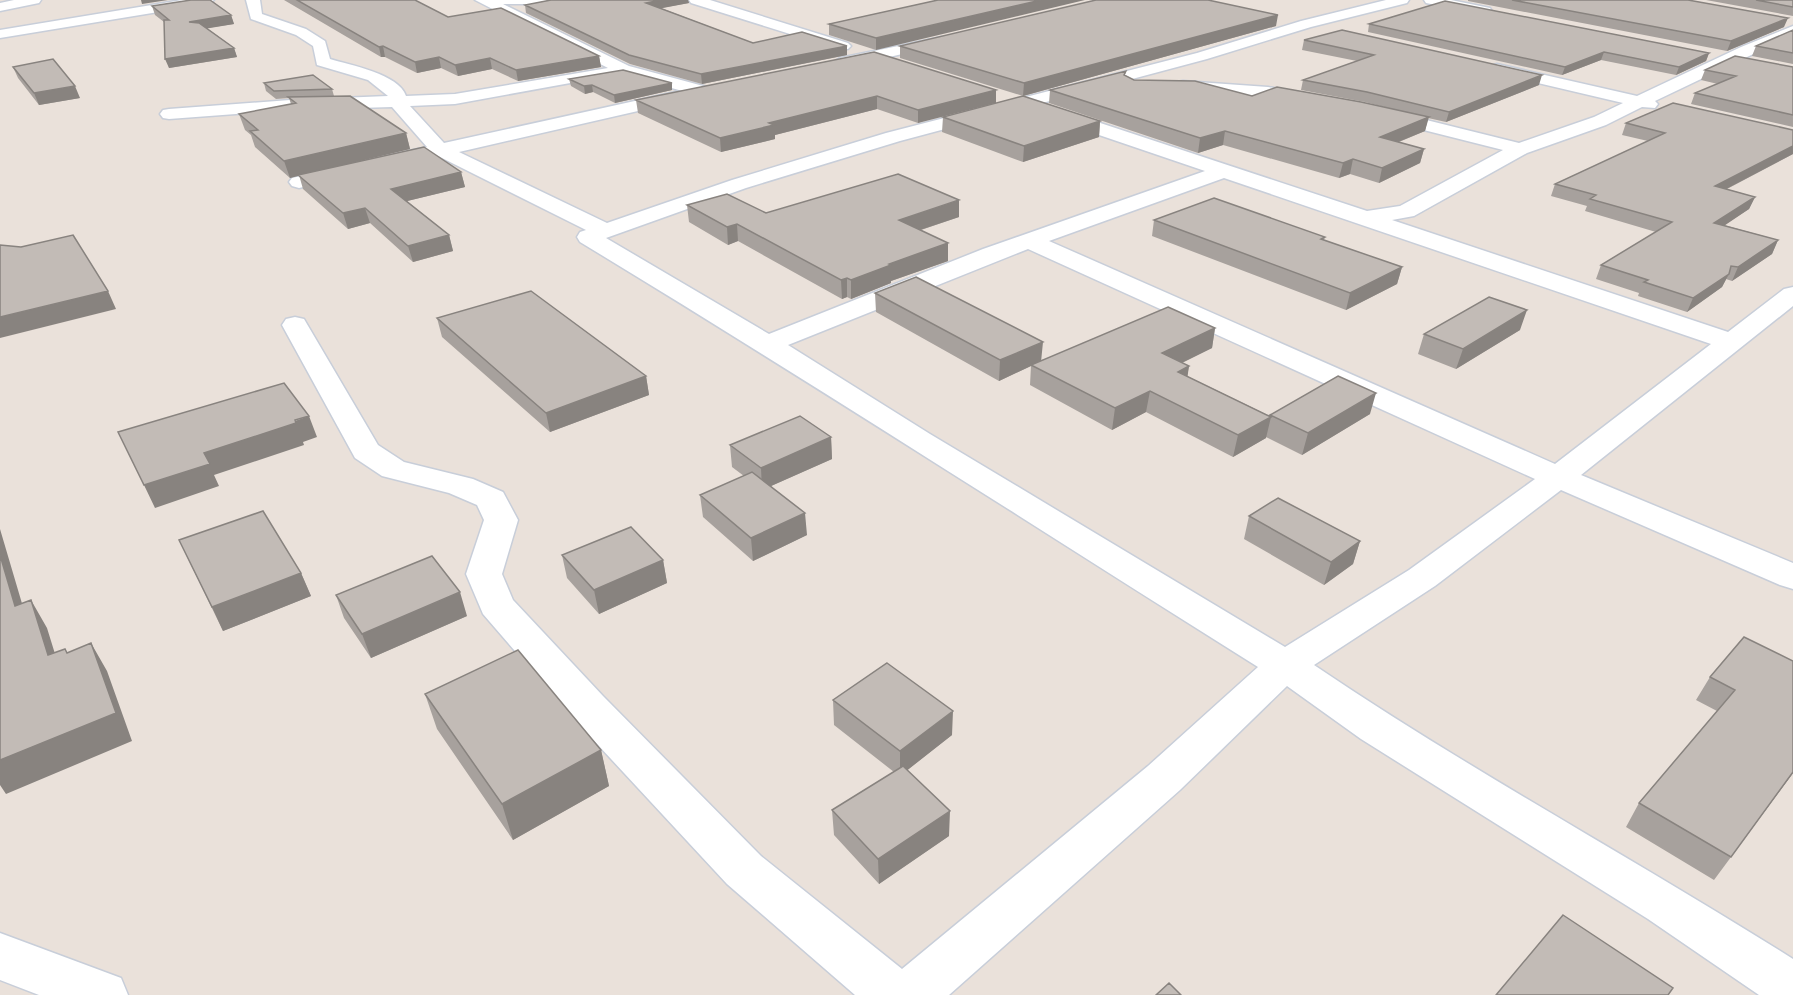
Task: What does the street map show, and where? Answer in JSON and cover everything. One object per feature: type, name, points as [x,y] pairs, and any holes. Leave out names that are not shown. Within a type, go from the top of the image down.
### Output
[{"type":"street","points":[[0,7],[34,0]]},
{"type":"street","points":[[0,34],[207,0]]},
{"type":"street","points":[[253,0],[256,16],[301,32],[320,44],[323,62],[374,77],[397,93],[397,102],[440,150],[606,231]]},
{"type":"street","points":[[483,0],[559,0]]},
{"type":"street","points":[[299,182],[708,90],[624,70],[483,0]]},
{"type":"street","points":[[696,0],[901,67]]},
{"type":"street","points":[[1402,0],[1306,24],[1202,56],[1020,102],[810,161],[588,237],[767,344],[920,441],[1285,665],[1376,728],[1665,904],[1793,988]]},
{"type":"street","points":[[1431,0],[1500,14]]},
{"type":"street","points":[[1276,17],[1338,32]]},
{"type":"street","points":[[1366,218],[1406,211],[1520,149],[1600,121],[1731,59],[1789,24]]},
{"type":"street","points":[[823,66],[954,39]]},
{"type":"street","points":[[1708,54],[1752,63]]},
{"type":"street","points":[[1482,65],[1664,107]]},
{"type":"street","points":[[169,114],[290,105],[455,99],[624,70]]},
{"type":"street","points":[[1082,86],[1165,86],[1269,92],[1326,102]]},
{"type":"street","points":[[987,92],[1731,342]]},
{"type":"street","points":[[1370,111],[1520,149]]},
{"type":"street","points":[[767,344],[918,282],[1224,171]]},
{"type":"street","points":[[1030,241],[1558,477],[1793,577]]},
{"type":"street","points":[[911,995],[1164,778],[1285,665],[1422,578],[1558,477],[1793,294]]},
{"type":"street","points":[[295,325],[366,451],[393,469],[461,486],[491,499],[501,520],[484,574],[496,605],[588,707],[744,870],[894,995]]},
{"type":"street","points":[[0,956],[102,995]]},
{"type":"building","points":[[191,0],[210,0],[231,15],[189,22],[199,23],[234,48],[165,59],[164,20],[169,20],[152,6]]},
{"type":"building","points":[[297,0],[415,0],[448,17],[501,8],[599,56],[516,70],[490,58],[455,65],[439,57],[415,62],[383,46],[379,47]]},
{"type":"building","points":[[551,0],[661,0],[646,3],[753,43],[802,32],[847,46],[701,74],[629,55],[525,5]]},
{"type":"building","points":[[938,0],[1041,0],[876,38],[829,24]]},
{"type":"building","points":[[1096,0],[1208,0],[1278,15],[1024,83],[900,46]]},
{"type":"building","points":[[1512,0],[1688,0],[1788,18],[1731,41]]},
{"type":"building","points":[[1756,0],[1793,0],[1793,7]]},
{"type":"building","points":[[1445,1],[1709,53],[1679,67],[1604,52],[1565,67],[1369,24]]},
{"type":"building","points":[[1342,30],[1542,75],[1449,112],[1367,92],[1303,80],[1374,55],[1304,40]]},
{"type":"building","points":[[1793,30],[1793,53],[1756,46]]},
{"type":"building","points":[[874,52],[996,90],[918,110],[877,96],[769,123],[774,125],[720,138],[636,100]]},
{"type":"building","points":[[1735,56],[1793,67],[1793,115],[1695,93],[1736,76],[1705,70]]},
{"type":"building","points":[[53,59],[75,86],[34,93],[13,67]]},
{"type":"building","points":[[623,70],[672,83],[614,95],[592,85],[584,86],[569,79]]},
{"type":"building","points":[[1126,71],[1124,75],[1134,80],[1195,81],[1252,96],[1277,87],[1429,117],[1380,137],[1424,149],[1382,168],[1353,159],[1343,163],[1225,131],[1200,138],[1050,90]]},
{"type":"building","points":[[313,75],[332,89],[274,91],[264,83]]},
{"type":"building","points":[[350,96],[406,133],[284,161],[250,131],[258,130],[239,114],[296,103],[288,97]]},
{"type":"building","points":[[1023,96],[1100,121],[1024,146],[943,117]]},
{"type":"building","points":[[1673,103],[1793,130],[1793,146],[1715,186],[1755,197],[1714,223],[1778,240],[1738,267],[1731,266],[1729,274],[1693,298],[1601,265],[1672,222],[1590,199],[1596,195],[1555,184],[1665,133],[1626,123]]},
{"type":"building","points":[[424,147],[461,172],[391,189],[449,235],[408,246],[365,208],[343,213],[298,175]]},
{"type":"building","points":[[898,174],[959,200],[899,220],[948,243],[851,280],[847,278],[841,280],[737,224],[727,227],[687,205],[727,194],[766,213]]},
{"type":"building","points":[[1214,198],[1402,267],[1350,293],[1154,220]]},
{"type":"building","points":[[73,235],[108,291],[0,317],[0,245],[21,247]]},
{"type":"building","points":[[916,277],[1043,342],[1000,360],[875,293]]},
{"type":"building","points":[[531,291],[646,376],[546,413],[437,318]]},
{"type":"building","points":[[1489,297],[1527,310],[1463,349],[1424,334]]},
{"type":"building","points":[[1168,307],[1215,328],[1162,353],[1189,366],[1178,372],[1271,417],[1238,435],[1150,391],[1115,408],[1031,365]]},
{"type":"building","points":[[1338,376],[1376,393],[1308,433],[1270,415]]},
{"type":"building","points":[[284,383],[309,416],[295,420],[296,423],[204,453],[210,464],[144,485],[118,432]]},
{"type":"building","points":[[800,416],[831,437],[761,468],[730,445]]},
{"type":"building","points":[[752,472],[805,513],[751,538],[700,495]]},
{"type":"building","points":[[1278,498],[1360,541],[1331,562],[1249,516]]},
{"type":"building","points":[[263,511],[301,573],[212,607],[179,540]]},
{"type":"building","points":[[631,527],[663,560],[594,590],[562,555]]},
{"type":"building","points":[[0,555],[15,606],[31,600],[48,655],[65,649],[67,653],[91,643],[116,713],[0,760]]},
{"type":"building","points":[[432,556],[460,592],[362,634],[336,595]]},
{"type":"building","points":[[1744,637],[1793,661],[1793,772],[1731,857],[1639,803],[1735,690],[1710,677]]},
{"type":"building","points":[[518,650],[601,750],[502,804],[425,694]]},
{"type":"building","points":[[887,663],[953,711],[900,751],[833,700]]},
{"type":"building","points":[[903,766],[950,811],[878,859],[832,810]]},
{"type":"building","points":[[1563,915],[1673,988],[1668,995],[1496,995]]},
{"type":"building","points":[[1169,983],[1181,995],[1156,995]]}]
